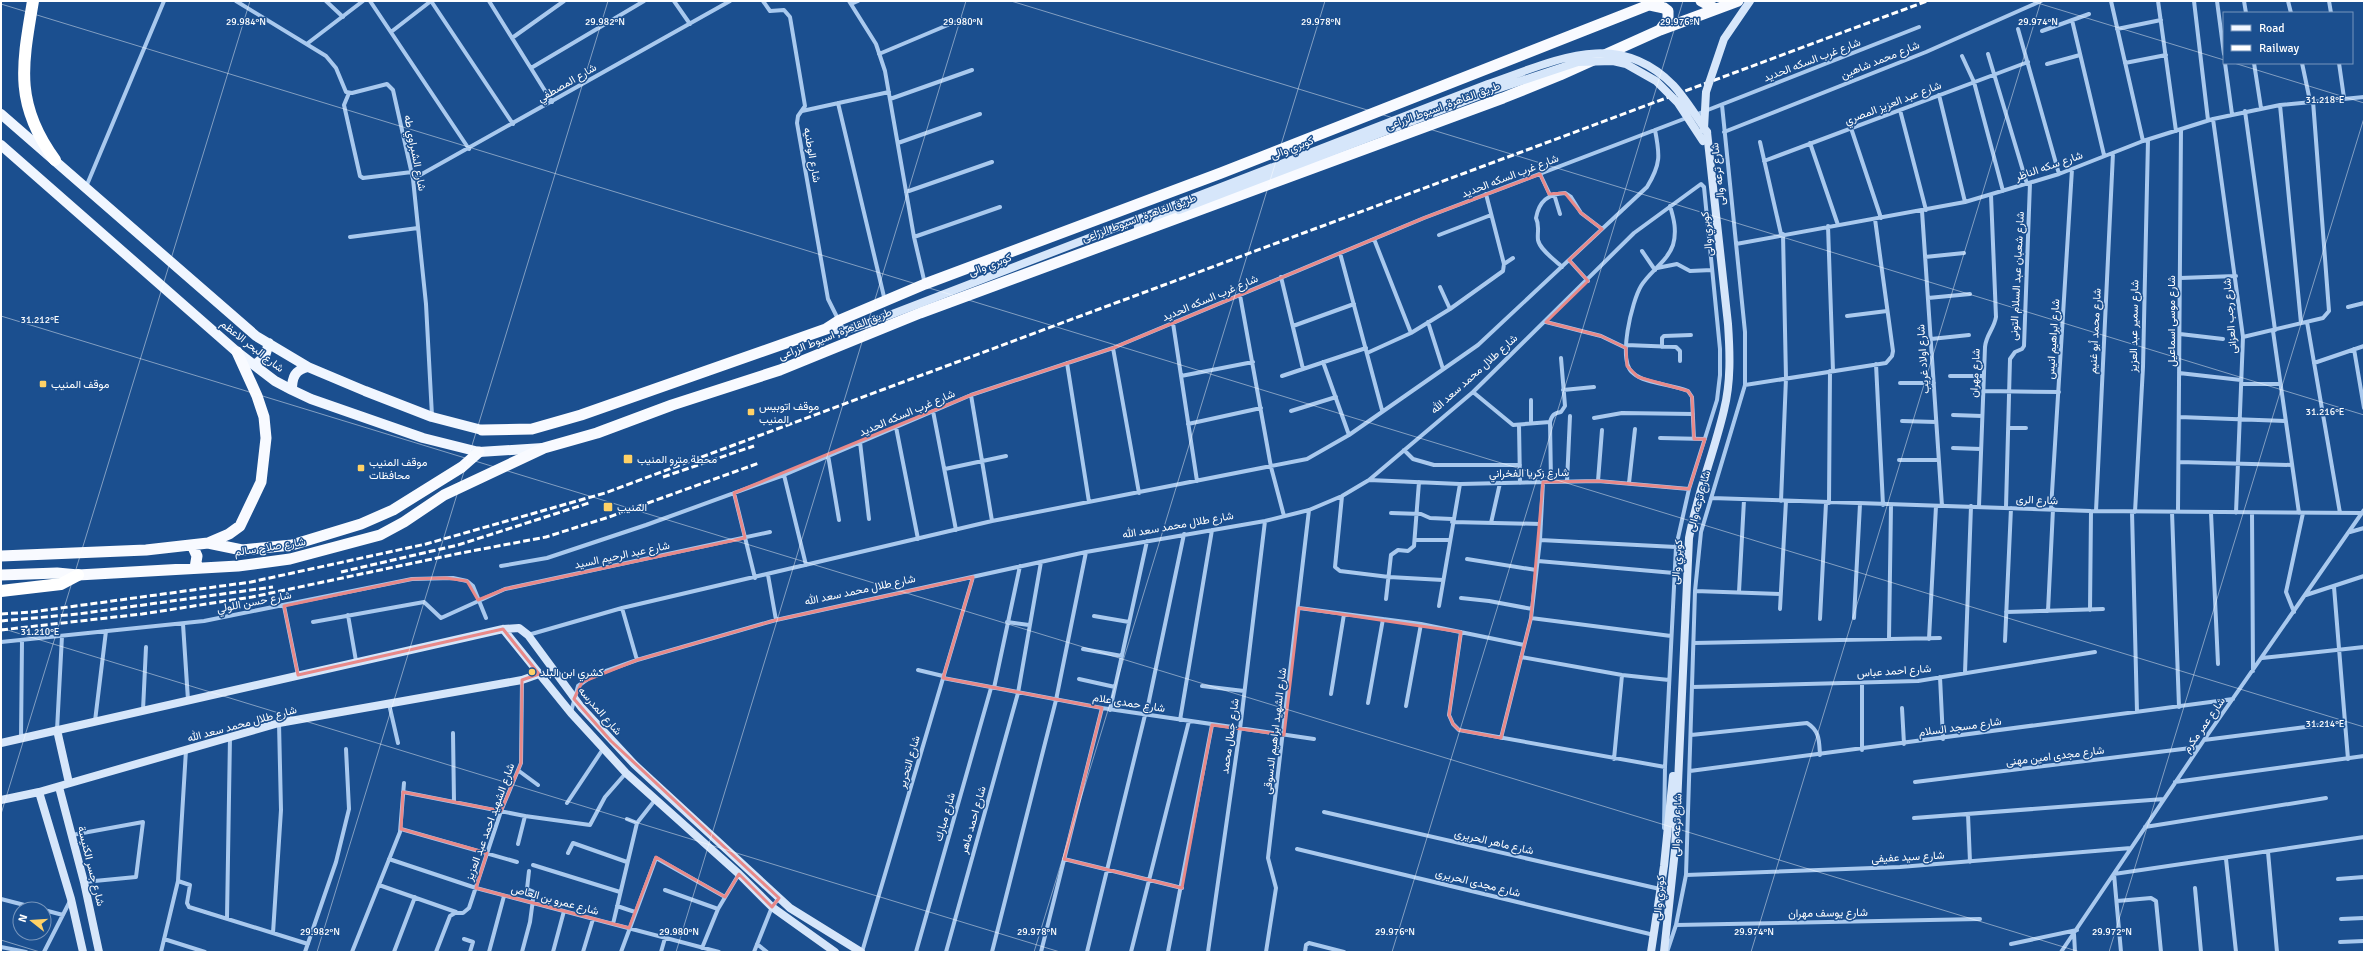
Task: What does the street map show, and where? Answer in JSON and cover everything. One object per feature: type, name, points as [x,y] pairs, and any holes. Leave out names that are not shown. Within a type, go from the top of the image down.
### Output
[{"type":"highway","points":[[33,1],[24,55],[25,100],[32,122],[42,142],[55,160]]},
{"type":"highway","name":"طريق القاهرة, اسيوط الزراعى","points":[[482,430],[532,429],[581,414],[826,329],[842,326],[885,301],[925,284],[1221,173],[1659,1]]},
{"type":"highway","points":[[1701,1],[1716,9]]},
{"type":"highway","name":"طريق القاهرة, اسيوط الزراعى","points":[[544,448],[597,433],[687,400],[780,370],[920,313],[1503,98],[1660,30],[1738,1]]},
{"type":"highway","points":[[1647,5],[1664,8],[1668,11],[1668,19],[1660,30]]},
{"type":"highway","points":[[208,543],[229,534],[240,526],[261,482],[266,438],[264,417],[257,396],[237,352]]},
{"type":"highway","name":"شارع صلاح سالم","points":[[1,575],[57,573],[78,576],[238,566],[290,559],[380,534],[404,522],[444,495],[544,448]]},
{"type":"highway","name":"شارع صلاح سالم","points":[[1,556],[146,550],[208,543],[237,550],[263,549],[292,544],[361,524],[393,510],[462,467],[479,452]]},
{"type":"highway","points":[[192,545],[197,556],[195,568]]},
{"type":"highway","points":[[1,590],[61,584],[78,576]]},
{"type":"main road","name":"كوبري والى","points":[[1664,866],[1673,775],[1688,538],[1693,510],[1723,410],[1728,374],[1726,324],[1704,142],[1706,92],[1724,39],[1750,1]]},
{"type":"main road","name":"كوبري والى","points":[[1664,952],[1674,850],[1689,538],[1694,510],[1724,410],[1729,382],[1730,353],[1728,324],[1707,132],[1711,93],[1728,42],[1756,1]]},
{"type":"main road","name":"كوبري والى","points":[[842,326],[869,323],[1488,84],[1576,54],[1614,53],[1629,56],[1644,64],[1673,85],[1707,132]]},
{"type":"main road","name":"كوبري والى","points":[[1115,241],[1136,228],[1179,210],[1358,144],[1491,91],[1578,62],[1613,61],[1626,64],[1656,81],[1678,103],[1704,142]]},
{"type":"main road","name":"شارع البحر الاعظم","points":[[1,114],[256,336],[308,367],[432,417],[482,430]]},
{"type":"main road","name":"شارع البحر الاعظم","points":[[1,145],[237,352],[292,390],[311,399],[423,438],[479,452],[544,448]]},
{"type":"main road","points":[[255,365],[265,356],[269,344]]},
{"type":"main road","points":[[292,390],[295,374],[301,369],[308,367]]},
{"type":"main road","points":[[1,743],[356,661],[503,629],[519,628],[528,635]]},
{"type":"main road","name":"شارع المدرسه","points":[[503,629],[571,712],[626,773],[739,874],[772,907],[835,952]]},
{"type":"main road","name":"شارع المدرسه","points":[[528,635],[574,699],[638,769],[778,898],[799,914],[861,952]]},
{"type":"main road","name":"شارع طلال محمد سعد الله","points":[[1,800],[39,792],[279,723],[522,680],[539,674]]},
{"type":"main road","points":[[57,730],[69,783]]},
{"type":"main road","name":"شارع جسر الكنيسة","points":[[58,786],[84,882],[99,952]]},
{"type":"main road","points":[[39,792],[71,899],[83,952]]},
{"type":"main road","name":"شارع ترعه والى","points":[[1651,952],[1655,935],[1664,866]]},
{"type":"street","points":[[86,187],[164,1]]},
{"type":"street","points":[[237,1],[308,44],[331,61],[344,88],[349,93],[344,105],[360,176],[363,178],[412,172]]},
{"type":"street","points":[[326,1],[342,17]]},
{"type":"street","points":[[308,44],[363,1]]},
{"type":"street","points":[[370,1],[468,149]]},
{"type":"street","points":[[391,32],[431,1],[513,124]]},
{"type":"street","points":[[512,38],[564,1]]},
{"type":"street","points":[[531,68],[644,1]]},
{"type":"street","points":[[674,1],[690,24]]},
{"type":"street","name":"شارع المصطفي","points":[[413,179],[730,1]]},
{"type":"street","name":"شارع الوطنيه","points":[[763,1],[770,11],[784,10],[790,17],[805,106],[798,116],[797,123],[828,299],[842,326]]},
{"type":"street","points":[[858,1],[850,3],[876,44],[889,92],[914,237],[925,284]]},
{"type":"street","name":"شارع محمد شاهين","points":[[1724,132],[1926,52],[2041,1]]},
{"type":"street","name":"شارع سمير عبد العزيز","points":[[2111,1],[2125,63],[2146,141],[2143,367],[2134,512],[2137,712]]},
{"type":"street","points":[[2158,1],[2176,131]]},
{"type":"street","points":[[2194,1],[2208,120]]},
{"type":"street","points":[[2217,1],[2223,46]]},
{"type":"street","points":[[2244,1],[2246,12]]},
{"type":"street","points":[[2288,1],[2291,12]]},
{"type":"street","points":[[2329,1],[2331,12]]},
{"type":"street","points":[[491,2],[552,102]]},
{"type":"street","points":[[2042,31],[2089,14]]},
{"type":"street","points":[[879,54],[962,19]]},
{"type":"street","points":[[2072,20],[2104,155]]},
{"type":"street","points":[[2117,29],[2161,20]]},
{"type":"street","name":"شارع غرب السكه الحديد","points":[[500,566],[547,558],[646,525],[734,493],[828,456],[971,395],[1113,348],[1486,194],[1920,28]]},
{"type":"street","points":[[2018,29],[2059,174]]},
{"type":"street","points":[[1988,54],[2029,183]]},
{"type":"street","points":[[2047,64],[2080,55]]},
{"type":"street","points":[[2125,63],[2166,55]]},
{"type":"street","points":[[1962,56],[1974,82],[2003,191]]},
{"type":"street","name":"شارع عبد العزيز المصري","points":[[1764,161],[2028,62]]},
{"type":"street","points":[[2225,64],[2232,114]]},
{"type":"street","points":[[2254,64],[2261,108]]},
{"type":"street","points":[[2243,337],[2301,324],[2327,315],[2330,306],[2311,101],[2302,64]]},
{"type":"street","points":[[2339,64],[2344,98]]},
{"type":"street","points":[[890,100],[972,70]]},
{"type":"street","name":"شارع الشبراوي طه","points":[[349,93],[387,84],[391,86],[413,179],[426,304],[432,417]]},
{"type":"street","points":[[802,111],[889,92]]},
{"type":"street","points":[[1939,95],[1965,202]]},
{"type":"street","name":"شارع سكه الناظر","points":[[1736,244],[1828,226],[1876,220],[1965,202],[2059,174],[2104,155],[2208,120],[2232,114],[2280,105],[2364,96]]},
{"type":"street","points":[[838,103],[885,301]]},
{"type":"street","name":"شارع ترعه والى","points":[[1667,952],[1676,925],[1686,875],[1695,591],[1701,532],[1745,385],[1745,332],[1722,105]]},
{"type":"street","points":[[2280,105],[2301,324]]},
{"type":"street","name":"شارع اولاد غريب","points":[[1900,110],[1924,211],[1925,257],[1942,506]]},
{"type":"street","points":[[2245,111],[2280,384],[2301,513],[2286,592],[2294,612]]},
{"type":"street","points":[[898,143],[980,114]]},
{"type":"street","name":"شارع رجب العزانى","points":[[2213,119],[2236,276],[2243,337],[2236,513]]},
{"type":"street","points":[[1851,128],[1881,218]]},
{"type":"street","name":"شارع موسى اسماعيل","points":[[2178,512],[2181,129]]},
{"type":"street","name":"شارع طلال محمد سعد الله","points":[[528,635],[622,608],[956,530],[1307,459],[1349,434],[1478,344],[1647,187],[1656,173],[1660,157],[1655,130]]},
{"type":"street","points":[[1760,142],[1782,234],[1786,378],[1781,501]]},
{"type":"street","points":[[1810,143],[1838,225]]},
{"type":"street","name":"شارع محمد أبو غنيم","points":[[2096,511],[2113,152]]},
{"type":"street","points":[[906,192],[992,162]]},
{"type":"street","name":"شارع ابراهيم انيس","points":[[2048,611],[2052,509],[2072,169]]},
{"type":"street","points":[[1540,174],[1552,195],[1560,214]]},
{"type":"street","name":"شارع شعبان عبد السلام التونى","points":[[2005,641],[2008,428],[2012,355],[2024,346],[2029,183]]},
{"type":"street","name":"شارع طلال محمد سعد الله","points":[[571,712],[578,686],[586,678],[637,660],[776,620],[1086,552],[1265,521],[1309,510],[1342,496],[1370,480],[1473,392],[1588,281],[1634,233],[1699,184],[1704,187]]},
{"type":"street","name":"شارع ترعه والى","points":[[1664,866],[1665,767],[1676,547],[1689,489],[1717,400],[1720,375],[1720,349],[1704,187]]},
{"type":"street","points":[[1562,267],[1540,246],[1538,239],[1540,227],[1536,218],[1541,203],[1552,195],[1564,193],[1571,197],[1581,213],[1602,229]]},
{"type":"street","points":[[1282,376],[1323,362],[1366,351],[1411,333],[1450,309],[1502,271],[1504,264],[1486,194]]},
{"type":"street","name":"شارع مهران","points":[[1979,506],[1986,339],[1994,326],[1996,318],[1991,195]]},
{"type":"street","points":[[1670,206],[1674,219],[1675,232],[1669,252],[1641,286],[1636,297],[1626,346],[1627,366],[1632,373],[1638,377],[1688,391],[1692,397],[1694,439]]},
{"type":"street","points":[[914,237],[1000,207]]},
{"type":"street","points":[[1439,235],[1491,215]]},
{"type":"street","points":[[1745,385],[1886,363],[1892,356],[1876,220]]},
{"type":"street","points":[[1820,619],[1827,503],[1832,371],[1828,226]]},
{"type":"street","points":[[350,236],[418,228]]},
{"type":"street","points":[[1374,239],[1411,333]]},
{"type":"street","points":[[1642,251],[1656,269]]},
{"type":"street","points":[[1340,253],[1382,410]]},
{"type":"street","points":[[1925,257],[1964,253]]},
{"type":"street","points":[[1504,264],[1513,258]]},
{"type":"street","points":[[1569,260],[1588,281]]},
{"type":"street","points":[[1656,269],[1677,264],[1690,271],[1712,270]]},
{"type":"street","points":[[2180,278],[2236,276]]},
{"type":"street","points":[[1282,278],[1303,369]]},
{"type":"street","points":[[1440,287],[1450,309]]},
{"type":"street","points":[[1928,298],[1970,294]]},
{"type":"street","points":[[1240,295],[1271,467],[1284,516]]},
{"type":"street","points":[[1293,326],[1354,304]]},
{"type":"street","points":[[2348,307],[2364,304]]},
{"type":"street","points":[[1847,316],[1887,311]]},
{"type":"street","points":[[1428,322],[1443,369]]},
{"type":"street","points":[[1546,322],[1601,336],[1626,346],[1679,348],[1680,361]]},
{"type":"street","points":[[2307,322],[2340,513]]},
{"type":"street","points":[[1173,323],[1197,481]]},
{"type":"street","points":[[1662,347],[1664,336],[1690,334]]},
{"type":"street","points":[[2180,334],[2222,339]]},
{"type":"street","points":[[1931,339],[1969,335]]},
{"type":"street","points":[[2314,363],[2364,346]]},
{"type":"street","points":[[1113,348],[1139,493]]},
{"type":"street","points":[[2354,349],[2364,408]]},
{"type":"street","points":[[1551,482],[1550,422],[1555,413],[1564,410],[1561,358]]},
{"type":"street","points":[[1181,376],[1252,362]]},
{"type":"street","points":[[1323,362],[1349,434]]},
{"type":"street","points":[[1067,363],[1089,502]]},
{"type":"street","points":[[1876,364],[1883,505]]},
{"type":"street","points":[[2179,373],[2241,382],[2280,384]]},
{"type":"street","points":[[1950,376],[1984,376]]},
{"type":"street","points":[[1900,383],[1934,383]]},
{"type":"street","points":[[1563,390],[1594,387]]},
{"type":"street","points":[[1984,391],[2059,392]]},
{"type":"street","points":[[1473,392],[1509,423],[1519,425],[1550,422]]},
{"type":"street","points":[[971,395],[992,522]]},
{"type":"street","points":[[1291,411],[1336,397]]},
{"type":"street","points":[[1531,400],[1531,424]]},
{"type":"street","points":[[1188,424],[1261,408]]},
{"type":"street","points":[[933,411],[956,530]]},
{"type":"street","points":[[1594,418],[1622,413],[1693,414]]},
{"type":"street","points":[[1953,415],[1982,416]]},
{"type":"street","points":[[1567,482],[1570,416]]},
{"type":"street","points":[[2179,417],[2286,421]]},
{"type":"street","points":[[1902,421],[1936,422]]},
{"type":"street","points":[[1519,425],[1520,482]]},
{"type":"street","points":[[896,427],[918,539]]},
{"type":"street","points":[[2008,428],[2026,428]]},
{"type":"street","points":[[1629,484],[1635,429]]},
{"type":"street","points":[[1598,481],[1602,430]]},
{"type":"street","points":[[1660,438],[1705,439]]},
{"type":"street","points":[[860,442],[869,519]]},
{"type":"street","points":[[1953,448],[1981,449]]},
{"type":"street","points":[[1404,450],[1414,459],[1434,465],[1520,465]]},
{"type":"street","points":[[828,456],[839,520]]},
{"type":"street","points":[[945,469],[1006,456]]},
{"type":"street","points":[[1899,460],[1939,460]]},
{"type":"street","points":[[2179,462],[2292,465]]},
{"type":"street","points":[[784,474],[806,565]]},
{"type":"street","name":"شارع زكريا الفخراني","points":[[1370,480],[1460,484],[1598,481],[1689,489]]},
{"type":"street","points":[[1386,598],[1391,555],[1398,550],[1412,549],[1415,540],[1419,482]]},
{"type":"street","points":[[1501,738],[1532,609],[1540,540],[1543,482]]},
{"type":"street","points":[[1491,523],[1500,483]]},
{"type":"street","points":[[1438,606],[1452,520],[1460,484]]},
{"type":"street","points":[[734,493],[755,578]]},
{"type":"street","points":[[1342,496],[1335,567],[1340,571],[1389,577],[1443,580]]},
{"type":"street","name":"شارع الرى","points":[[1711,498],[1883,505],[1979,506],[2134,512],[2363,512]]},
{"type":"street","points":[[1739,592],[1744,500]]},
{"type":"street","points":[[1780,609],[1786,501]]},
{"type":"street","points":[[1854,618],[1860,504]]},
{"type":"street","points":[[1888,639],[1891,505]]},
{"type":"street","points":[[1929,638],[1936,506]]},
{"type":"street","points":[[1965,673],[1971,506]]},
{"type":"street","name":"شارع الشهيد ابراهيم الدسوقى","points":[[1266,952],[1276,888],[1268,858],[1299,608],[1309,510]]},
{"type":"street","points":[[2090,610],[2091,511]]},
{"type":"street","points":[[2172,512],[2179,707]]},
{"type":"street","name":"شارع عمر مكرم","points":[[2061,952],[2199,747],[2363,512]]},
{"type":"street","points":[[1391,513],[1416,514],[1430,518],[1491,523],[1541,524]]},
{"type":"street","points":[[2211,513],[2218,664]]},
{"type":"street","points":[[2252,513],[2253,671]]},
{"type":"street","name":"شارع جمال محمد","points":[[1208,952],[1240,729],[1265,521]]},
{"type":"street","points":[[2350,532],[2364,528]]},
{"type":"street","points":[[1180,720],[1212,530]]},
{"type":"street","name":"شارع عبد الرحيم السيد","points":[[348,615],[424,602],[442,618],[478,600],[505,589],[770,532]]},
{"type":"street","points":[[1087,952],[1146,715],[1184,534]]},
{"type":"street","points":[[1415,540],[1449,540]]},
{"type":"street","points":[[1540,540],[1676,547]]},
{"type":"street","points":[[1110,710],[1147,541]]},
{"type":"street","points":[[992,952],[1056,700],[1086,552]]},
{"type":"street","points":[[1467,559],[1536,570]]},
{"type":"street","points":[[1538,561],[1674,573]]},
{"type":"street","name":"شارع احمد ماهر","points":[[946,952],[1018,693],[1041,562]]},
{"type":"street","name":"شارع مبارك","points":[[916,952],[992,688],[1020,566]]},
{"type":"street","points":[[768,575],[776,620]]},
{"type":"street","points":[[2306,595],[2364,576]]},
{"type":"street","name":"شارع التحرير","points":[[861,952],[973,577]]},
{"type":"street","name":"شارع حسن اللولي","points":[[1,642],[183,624],[284,606],[412,579],[452,578],[467,581],[473,586],[486,618]]},
{"type":"street","points":[[2334,586],[2348,759]]},
{"type":"street","points":[[1695,591],[1781,594]]},
{"type":"street","points":[[1461,598],[1489,601],[1532,609]]},
{"type":"street","points":[[284,606],[298,675]]},
{"type":"street","points":[[622,608],[637,660]]},
{"type":"street","points":[[1299,608],[1421,624],[1524,645]]},
{"type":"street","points":[[2006,612],[2103,609]]},
{"type":"street","points":[[1331,694],[1344,614]]},
{"type":"street","points":[[314,622],[348,615],[356,661]]},
{"type":"street","points":[[1094,616],[1129,622]]},
{"type":"street","points":[[1530,618],[1671,636]]},
{"type":"street","points":[[1368,704],[1383,619]]},
{"type":"street","points":[[1008,622],[1030,625]]},
{"type":"street","points":[[183,624],[188,700]]},
{"type":"street","points":[[1406,706],[1421,624]]},
{"type":"street","points":[[96,721],[106,631]]},
{"type":"street","points":[[1461,632],[1451,706],[1451,719],[1460,730],[1665,767]]},
{"type":"street","points":[[57,730],[62,636]]},
{"type":"street","points":[[1694,643],[1940,638]]},
{"type":"street","points":[[21,738],[22,641]]},
{"type":"street","points":[[143,710],[146,647]]},
{"type":"street","points":[[2262,658],[2339,651],[2364,647]]},
{"type":"street","points":[[1083,649],[1122,656]]},
{"type":"street","name":"شارع احمد عباس","points":[[1692,687],[1918,681],[2095,652]]},
{"type":"street","points":[[1521,657],[1622,675],[1669,680]]},
{"type":"street","name":"شارع حمدى علام","points":[[918,670],[992,688],[1110,710],[1314,740]]},
{"type":"street","points":[[1614,759],[1622,675]]},
{"type":"street","points":[[1940,677],[1943,739]]},
{"type":"street","points":[[1079,679],[1116,687]]},
{"type":"street","name":"شارع الشهيد احمد عبد العزيز","points":[[436,952],[450,916],[468,911],[501,811],[519,771],[521,763],[522,680]]},
{"type":"street","points":[[1862,682],[1862,750]]},
{"type":"street","points":[[1202,686],[1244,691]]},
{"type":"street","name":"شارع مسجد السلام","points":[[1690,771],[1862,750],[2233,699]]},
{"type":"street","points":[[389,703],[398,742]]},
{"type":"street","points":[[1041,952],[1102,708]]},
{"type":"street","points":[[1902,708],[1904,744]]},
{"type":"street","points":[[1132,952],[1188,721]]},
{"type":"street","points":[[2204,740],[2345,722]]},
{"type":"street","points":[[273,933],[281,810],[279,723]]},
{"type":"street","points":[[1691,735],[1808,723],[1814,727],[1819,734],[1820,755]]},
{"type":"street","points":[[1168,952],[1182,888],[1212,724]]},
{"type":"street","points":[[453,733],[454,802]]},
{"type":"street","points":[[227,918],[230,737]]},
{"type":"street","name":"شارع مجدى امين مهنى","points":[[1914,782],[2199,747]]},
{"type":"street","points":[[305,952],[336,862],[349,809],[346,749]]},
{"type":"street","points":[[566,803],[603,749]]},
{"type":"street","points":[[160,952],[178,881],[186,750]]},
{"type":"street","points":[[2175,782],[2364,756]]},
{"type":"street","points":[[519,771],[538,785]]},
{"type":"street","points":[[403,792],[525,816],[590,825],[605,797],[626,773]]},
{"type":"street","points":[[352,952],[401,829],[404,784]]},
{"type":"street","points":[[2146,827],[2326,798]]},
{"type":"street","points":[[1914,818],[2164,799]]},
{"type":"street","points":[[614,924],[620,892],[637,823],[655,800]]},
{"type":"street","name":"شارع ماهر الحريرى","points":[[1324,812],[1660,889]]},
{"type":"street","points":[[1968,814],[1970,862]]},
{"type":"street","points":[[518,844],[525,816]]},
{"type":"street","points":[[627,819],[637,823]]},
{"type":"street","points":[[72,835],[143,822],[136,877],[84,882]]},
{"type":"street","points":[[401,829],[517,862]]},
{"type":"street","points":[[2121,952],[2114,874],[2364,837]]},
{"type":"street","points":[[568,853],[573,843],[627,862]]},
{"type":"street","name":"شارع سيد عفيفى","points":[[1686,875],[1900,867],[2131,848]]},
{"type":"street","name":"شارع مجدى الحريرى","points":[[1298,849],[1655,935]]},
{"type":"street","points":[[2268,852],[2277,952]]},
{"type":"street","points":[[621,952],[656,858],[725,897]]},
{"type":"street","points":[[2226,858],[2236,952]]},
{"type":"street","name":"شارع عمرو بن العاص","points":[[389,859],[504,896],[533,902],[719,952]]},
{"type":"street","points":[[1064,859],[1182,888]]},
{"type":"street","points":[[533,865],[620,892]]},
{"type":"street","points":[[522,952],[534,892],[527,889],[529,871]]},
{"type":"street","points":[[702,948],[718,909],[739,874]]},
{"type":"street","points":[[2338,879],[2364,877]]},
{"type":"street","points":[[178,881],[188,882],[190,885],[187,905],[189,907],[308,944]]},
{"type":"street","points":[[379,885],[458,913]]},
{"type":"street","points":[[2195,888],[2201,952]]},
{"type":"street","points":[[665,890],[718,909]]},
{"type":"street","points":[[489,952],[504,896]]},
{"type":"street","points":[[394,952],[414,897]]},
{"type":"street","points":[[754,952],[772,907],[778,898]]},
{"type":"street","points":[[2116,901],[2151,898],[2156,901],[2161,952]]},
{"type":"street","points":[[1,899],[12,902]]},
{"type":"street","points":[[44,952],[71,899]]},
{"type":"street","points":[[618,906],[635,912]]},
{"type":"street","points":[[553,952],[564,911]]},
{"type":"street","points":[[52,912],[63,915]]},
{"type":"street","points":[[583,952],[593,918]]},
{"type":"street","points":[[2342,920],[2364,918]]},
{"type":"street","name":"شارع يوسف مهران","points":[[1676,925],[1980,919]]},
{"type":"street","points":[[2011,944],[2077,930]]},
{"type":"street","points":[[2074,934],[2075,952]]},
{"type":"street","points":[[661,952],[664,938]]},
{"type":"street","points":[[164,939],[204,952]]},
{"type":"street","points":[[464,939],[473,942],[470,952]]},
{"type":"street","points":[[2340,942],[2364,941]]},
{"type":"street","points":[[1304,952],[1306,945],[1312,943],[1344,952]]},
{"type":"street","points":[[757,944],[767,952]]},
{"type":"street","points":[[692,952],[694,945]]},
{"type":"street","points":[[1,947],[26,952]]},
{"type":"highlighted area","points":[[1540,174],[1549,194],[1565,193],[1581,213],[1602,229],[1569,260],[1588,281],[1546,322],[1601,336],[1626,348],[1627,366],[1638,377],[1688,391],[1692,397],[1694,439],[1705,439],[1689,489],[1598,481],[1543,482],[1531,618],[1501,738],[1459,730],[1453,724],[1449,715],[1461,632],[1299,608],[1284,735],[1212,725],[1182,888],[1064,859],[1102,708],[943,678],[973,577],[776,620],[637,660],[582,682],[574,699],[611,741],[779,898],[772,907],[739,874],[725,897],[656,857],[629,928],[476,888],[487,853],[401,829],[403,792],[501,811],[521,763],[522,680],[539,674],[503,629],[298,675],[284,606],[412,579],[446,578],[467,581],[478,600],[505,589],[745,538],[734,493],[971,395],[1113,348],[1424,218]]},
{"type":"railway","points":[[1,614],[32,612],[251,582],[426,544],[605,493],[1927,1]]},
{"type":"railway","points":[[663,477],[754,446]]},
{"type":"railway","points":[[1,630],[142,614],[252,597],[461,553],[546,537],[609,517],[759,463]]},
{"type":"railway","points":[[341,572],[458,545],[589,503]]},
{"type":"railway","points":[[1,621],[78,614],[273,587]]},
{"type":"place","name":"موقف المنيب","points":[[43,384]]},
{"type":"place","name":"موقف اتوبيس المنيب","points":[[751,412]]},
{"type":"place","name":"محطة مترو المنيب","points":[[628,459]]},
{"type":"place","name":"موقف المنيب محافظات","points":[[361,468]]},
{"type":"place","name":"المنيب","points":[[608,507]]},
{"type":"place","name":"كشري ابن البلد","points":[[532,672]]}]
